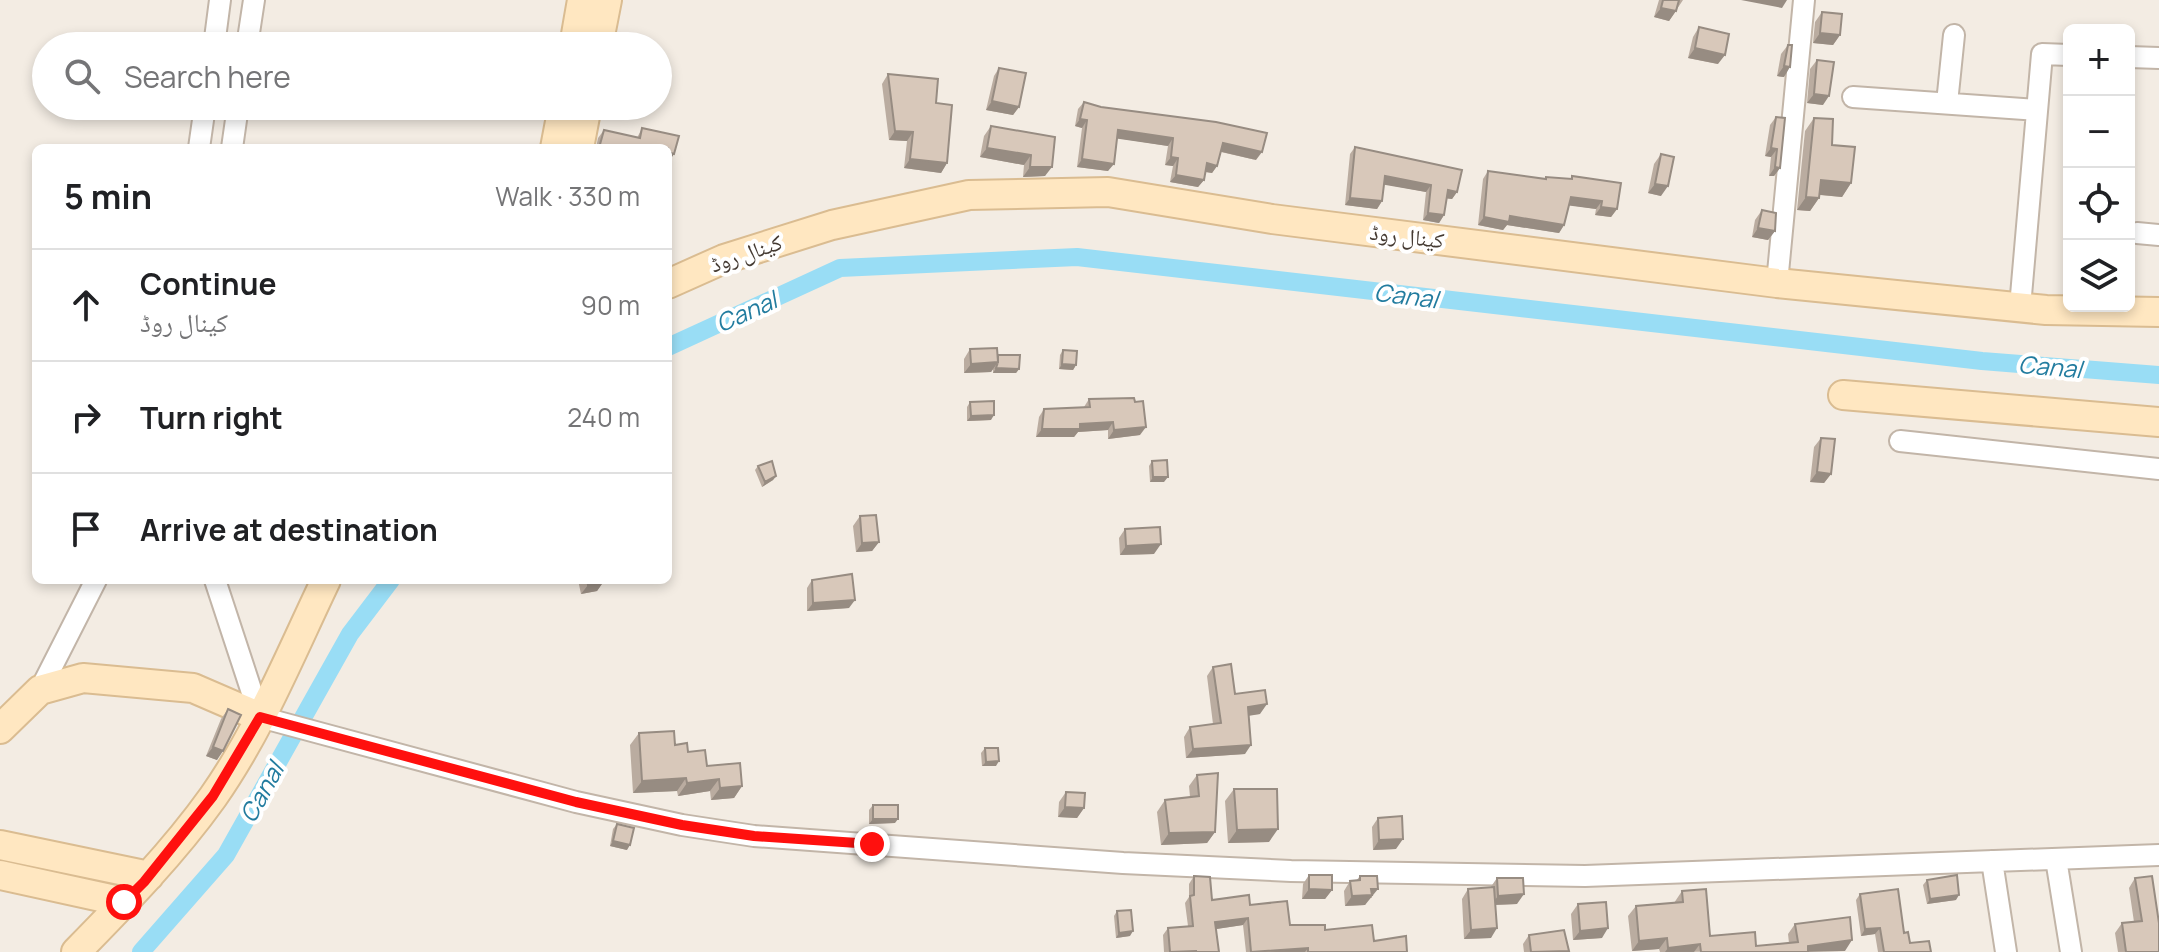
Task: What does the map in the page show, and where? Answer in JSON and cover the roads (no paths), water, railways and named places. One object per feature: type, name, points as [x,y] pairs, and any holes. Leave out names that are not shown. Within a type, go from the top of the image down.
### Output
[{"type":"street","points":[[216,32],[220,0]]},
{"type":"street","points":[[249,32],[254,0]]},
{"type":"street","points":[[576,32],[582,0]]},
{"type":"street","points":[[601,32],[607,0]]},
{"type":"street","points":[[1777,283],[1804,0]]},
{"type":"street","points":[[1947,103],[1954,35]]},
{"type":"street","points":[[2020,307],[2042,54],[2063,55]]},
{"type":"street","points":[[2135,57],[2159,58]]},
{"type":"street","points":[[1853,97],[2037,110]]},
{"type":"street","points":[[200,144],[203,120]]},
{"type":"street","points":[[233,144],[236,120]]},
{"type":"street","points":[[556,144],[560,120]]},
{"type":"street","points":[[580,144],[584,120]]},
{"type":"street","name":"کینال روڈ","points":[[672,282],[724,259],[832,225],[954,198],[969,195],[1108,192],[1272,219],[1777,283],[2020,307],[2159,312]]},
{"type":"street","points":[[2137,233],[2159,235]]},
{"type":"street","points":[[1843,395],[2159,422]]},
{"type":"street","points":[[1900,441],[2159,469]]},
{"type":"street","points":[[0,729],[40,690],[94,584]]},
{"type":"street","points":[[217,584],[270,720]]},
{"type":"street","points":[[76,952],[149,876],[270,720],[324,584]]},
{"type":"street","points":[[40,690],[83,678],[193,688],[270,720],[342,741],[576,802],[682,825],[754,836],[1123,863],[1291,871],[1585,876],[2159,855]]},
{"type":"street","points":[[0,845],[149,876]]},
{"type":"street","points":[[2056,859],[2071,952]]},
{"type":"street","points":[[1992,861],[2006,952]]},
{"type":"street","points":[[0,875],[124,902]]},
{"type":"waterway","name":"Canal","points":[[672,345],[840,268],[1077,257],[1982,361],[2159,375]]},
{"type":"waterway","name":"Canal","points":[[141,952],[226,855],[350,634],[388,584]]}]
